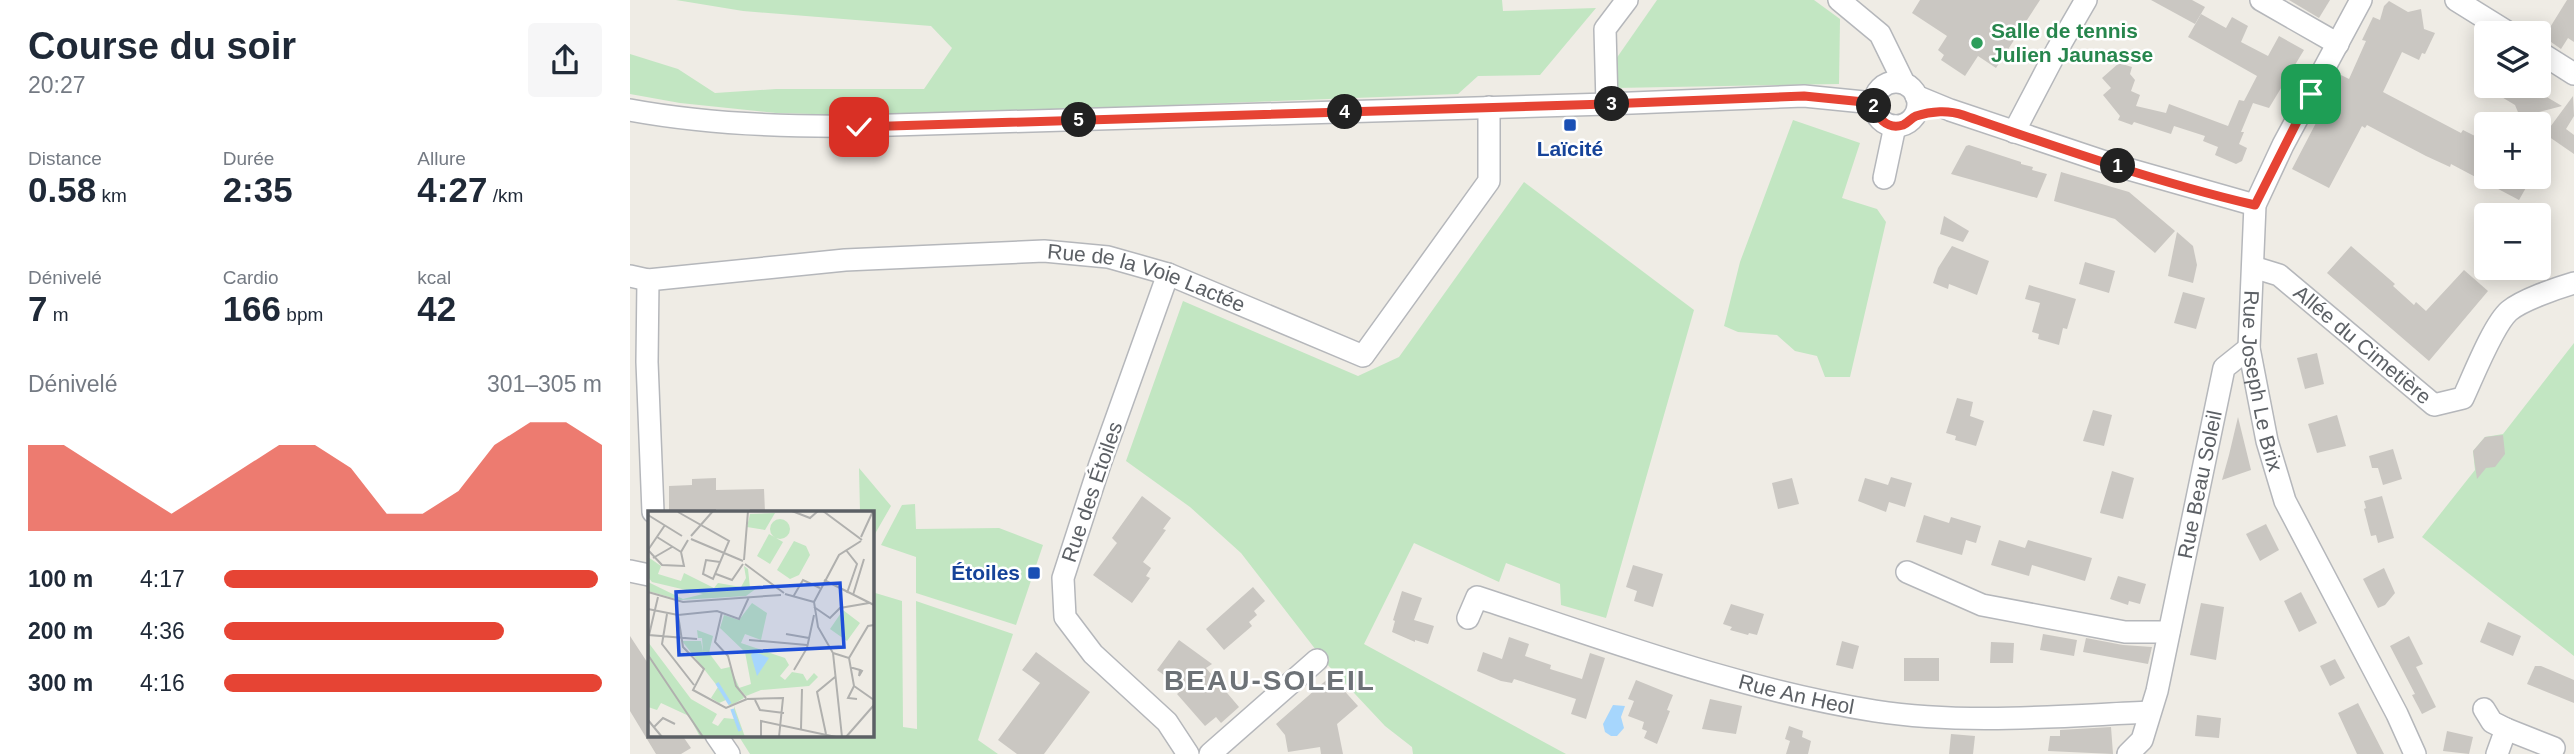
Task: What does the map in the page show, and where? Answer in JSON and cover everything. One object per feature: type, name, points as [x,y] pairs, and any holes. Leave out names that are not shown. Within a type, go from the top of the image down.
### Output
[{"type":"street","points":[[1607,104],[1605,29],[1627,0]]},
{"type":"street","points":[[1839,0],[1880,34],[1887,52],[1898,102],[1884,178]]},
{"type":"street","points":[[2014,132],[2086,0]]},
{"type":"street","points":[[2261,0],[2338,44]]},
{"type":"street","name":"Rue Joseph Le Brix","points":[[2361,0],[2283,145],[2255,205],[2249,348],[2267,441],[2285,501],[2397,714],[2415,754]]},
{"type":"street","points":[[2456,0],[2490,21]]},
{"type":"street","points":[[2551,60],[2574,74]]},
{"type":"street","points":[[630,110],[705,122],[786,127],[859,127],[1804,96],[1898,102],[1950,110],[2127,169],[2255,205]]},
{"type":"street","name":"Rue de la Voie Lactée","points":[[639,278],[845,260],[1044,251],[1108,257],[1168,274],[1363,356],[1489,181],[1489,107]]},
{"type":"street","name":"Allée du Cimetière","points":[[2253,267],[2279,275],[2434,405],[2463,398],[2499,324],[2509,311],[2554,289],[2574,283]]},
{"type":"street","name":"Rue des Étoiles","points":[[1168,274],[1100,464],[1063,578],[1065,617],[1093,654],[1167,722],[1188,754]]},
{"type":"street","points":[[639,278],[647,362],[653,511]]},
{"type":"street","name":"Rue Beau Soleil","points":[[2128,754],[2142,740],[2150,712],[2224,368],[2249,348]]},
{"type":"street","points":[[630,571],[648,575]]},
{"type":"street","points":[[1907,572],[1982,606],[2125,632],[2169,632]]},
{"type":"street","name":"Rue An Heol","points":[[1468,618],[1477,597],[1723,678],[1876,711],[1990,720],[2150,712]]},
{"type":"street","points":[[1210,754],[1317,660]]},
{"type":"street","points":[[2484,709],[2493,722],[2554,748]]},
{"type":"street","points":[[2497,754],[2506,729]]},
{"type":"street","points":[[717,736],[729,754]]},
{"type":"green space","points":[[676,0],[1502,0],[1503,11],[1596,8],[1540,75],[1478,76],[1458,94],[884,116],[776,113],[680,103],[630,94],[630,54],[678,69],[715,93],[776,89],[924,89],[952,48],[931,26],[743,11]]},
{"type":"green space","points":[[1657,0],[1814,0],[1840,19],[1839,84],[1615,88],[1609,69]]},
{"type":"green space","points":[[1793,120],[1860,143],[1842,198],[1877,209],[1886,222],[1850,377],[1825,377],[1817,356],[1795,351],[1777,335],[1738,332],[1724,326],[1740,262]]},
{"type":"green space","points":[[1524,182],[1694,310],[1606,618],[1561,605],[1560,584],[1506,563],[1499,582],[1414,543],[1364,644],[1566,754],[1413,754],[1412,747],[1385,726],[1326,663],[1241,553],[1190,507],[1126,461],[1183,301],[1358,376],[1399,357]]},
{"type":"green space","points":[[2574,343],[2574,656],[2422,537],[2475,470],[2473,451],[2485,437],[2503,434]]},
{"type":"green space","points":[[859,468],[891,506],[873,537],[873,511],[860,511]]},
{"type":"green space","points":[[915,504],[916,529],[999,528],[1043,545],[1016,625],[916,593],[916,557],[881,545],[902,505]]},
{"type":"green space","points":[[873,592],[902,601],[903,727],[917,729],[916,601],[1013,634],[978,740],[998,754],[750,754],[739,736],[873,736]]},
{"type":"water","points":[[1613,705],[1625,706],[1621,717],[1624,728],[1617,736],[1605,732],[1603,724]]},
{"type":"building","name":"Salle de tennis Julien Jaunasse","points":[[1920,0],[2040,0],[1996,68],[1978,56],[1965,76],[1941,60],[1944,55],[1938,50],[1947,36],[1912,13]]},
{"type":"building","points":[[2151,0],[2192,0],[2205,7],[2195,24]]},
{"type":"building","points":[[2289,0],[2330,0],[2319,18]]},
{"type":"building","points":[[2567,0],[2574,0],[2574,42],[2568,38],[2561,49],[2551,42],[2551,26]]},
{"type":"building","points":[[2389,1],[2408,12],[2421,9],[2424,29],[2435,33],[2425,54],[2422,53],[2419,60],[2402,52],[2383,92],[2461,133],[2463,130],[2474,136],[2474,176],[2451,164],[2450,167],[2426,156],[2367,125],[2365,128],[2362,126],[2329,188],[2292,169],[2341,75],[2349,79],[2366,41],[2362,40],[2373,17],[2380,20],[2384,6]]},
{"type":"building","points":[[2201,14],[2226,28],[2232,17],[2248,26],[2241,42],[2268,56],[2279,36],[2304,50],[2269,108],[2253,103],[2239,144],[2247,148],[2242,161],[2236,164],[2215,155],[2218,147],[2203,141],[2205,136],[2174,126],[2171,134],[2134,122],[2132,125],[2118,120],[2120,116],[2103,95],[2111,88],[2102,78],[2119,63],[2132,67],[2130,74],[2135,80],[2131,91],[2140,95],[2136,106],[2166,113],[2169,104],[2228,126],[2239,100],[2244,101],[2257,76],[2188,37]]},
{"type":"building","points":[[2573,96],[2574,116],[2566,129],[2574,135],[2574,154],[2551,138],[2551,126]]},
{"type":"building","points":[[2503,98],[2548,98],[2562,106],[2539,112],[2518,112],[2515,105]]},
{"type":"building","points":[[1969,145],[2021,162],[2033,167],[2032,170],[2047,174],[2037,198],[1951,174]]},
{"type":"building","points":[[2061,172],[2129,192],[2175,231],[2155,253],[2115,219],[2054,201]]},
{"type":"building","points":[[2498,189],[2525,189],[2519,200]]},
{"type":"building","points":[[1944,216],[1969,231],[1963,242],[1940,234]]},
{"type":"building","points":[[2177,232],[2193,246],[2197,265],[2193,283],[2168,276]]},
{"type":"building","points":[[1952,246],[1989,261],[1977,295],[1949,284],[1948,289],[1933,283],[1938,268]]},
{"type":"building","points":[[2351,246],[2395,284],[2393,286],[2414,305],[2416,302],[2426,311],[2464,270],[2488,291],[2429,361],[2327,273]]},
{"type":"building","points":[[2085,262],[2115,271],[2109,293],[2079,284]]},
{"type":"building","points":[[2029,285],[2076,299],[2067,329],[2063,328],[2059,345],[2038,339],[2039,334],[2032,332],[2040,303],[2025,299]]},
{"type":"building","points":[[2183,292],[2205,298],[2196,329],[2174,323]]},
{"type":"building","points":[[2317,353],[2324,384],[2305,389],[2297,358]]},
{"type":"building","points":[[1957,398],[1973,402],[1970,416],[1984,421],[1976,446],[1955,440],[1956,436],[1946,433]]},
{"type":"building","points":[[2093,410],[2112,415],[2104,446],[2083,441]]},
{"type":"building","points":[[2337,415],[2346,446],[2317,453],[2308,424]]},
{"type":"building","points":[[2238,417],[2251,470],[2222,480],[2229,455]]},
{"type":"building","points":[[2503,435],[2505,454],[2495,467],[2486,468],[2477,479],[2473,451],[2485,437]]},
{"type":"building","points":[[2393,449],[2402,479],[2383,485],[2378,468],[2372,468],[2369,456]]},
{"type":"building","points":[[2112,471],[2134,478],[2123,519],[2100,513]]},
{"type":"building","points":[[1891,477],[1912,483],[1905,507],[1889,502],[1886,512],[1858,501],[1865,478],[1888,485]]},
{"type":"building","points":[[716,478],[716,490],[764,489],[765,511],[669,510],[669,486],[692,485],[692,479]]},
{"type":"building","points":[[1792,478],[1799,504],[1778,509],[1772,483]]},
{"type":"building","points":[[1142,496],[1171,518],[1163,529],[1166,530],[1143,562],[1151,568],[1146,576],[1150,578],[1132,603],[1093,575],[1117,543],[1112,538]]},
{"type":"building","points":[[2382,496],[2394,538],[2378,543],[2376,535],[2371,536],[2364,501]]},
{"type":"building","points":[[1924,515],[1949,523],[1951,517],[1981,526],[1976,543],[1966,540],[1962,555],[1916,542]]},
{"type":"building","points":[[2266,524],[2279,550],[2260,561],[2246,534]]},
{"type":"building","points":[[1999,540],[2025,548],[2028,540],[2092,558],[2085,581],[2032,565],[2029,576],[1991,565]]},
{"type":"building","points":[[1633,565],[1663,574],[1653,607],[1634,601],[1637,591],[1626,587]]},
{"type":"building","points":[[2384,568],[2395,593],[2385,605],[2378,608],[2363,579]]},
{"type":"building","points":[[2118,576],[2146,584],[2140,604],[2129,601],[2128,605],[2110,599]]},
{"type":"building","points":[[1253,587],[1265,601],[1254,611],[1257,615],[1249,622],[1252,626],[1224,650],[1206,629]]},
{"type":"building","points":[[1402,591],[1422,598],[1414,620],[1434,626],[1428,644],[1415,642],[1392,632]]},
{"type":"building","points":[[2301,592],[2317,623],[2299,632],[2284,601]]},
{"type":"building","points":[[2201,603],[2224,607],[2216,660],[2190,655]]},
{"type":"building","points":[[1731,604],[1764,614],[1757,635],[1730,630],[1732,627],[1723,624]]},
{"type":"building","points":[[2488,622],[2521,636],[2513,656],[2480,642]]},
{"type":"building","points":[[2043,634],[2077,640],[2074,656],[2040,650]]},
{"type":"building","points":[[630,636],[648,663],[648,736],[683,736],[691,748],[681,754],[656,754],[630,711]]},
{"type":"building","points":[[2409,636],[2423,664],[2416,667],[2436,707],[2422,714],[2412,695],[2415,694],[2390,646]]},
{"type":"building","points":[[1509,637],[1529,644],[1525,656],[1551,665],[1550,669],[1582,679],[1590,653],[1605,658],[1586,719],[1571,714],[1576,699],[1514,679],[1512,683],[1501,681],[1477,671],[1483,652],[1502,659]]},
{"type":"building","points":[[2086,638],[2152,647],[2148,664],[2083,652]]},
{"type":"building","points":[[1179,640],[1212,664],[1206,668],[1239,707],[1221,723],[1216,717],[1205,726],[1177,694],[1183,689],[1157,670]]},
{"type":"building","points":[[1842,641],[1859,646],[1853,669],[1836,665]]},
{"type":"building","points":[[1991,642],[2014,643],[2013,663],[1990,663]]},
{"type":"building","points":[[1036,652],[1090,692],[1044,754],[1017,754],[998,740],[1040,683],[1022,670]]},
{"type":"building","points":[[1904,658],[1939,658],[1939,681],[1904,681]]},
{"type":"building","points":[[2335,659],[2345,678],[2330,686],[2320,666]]},
{"type":"building","points":[[2535,666],[2574,680],[2574,703],[2527,684]]},
{"type":"building","points":[[1331,676],[1358,706],[1337,724],[1343,754],[1321,754],[1320,747],[1288,752],[1285,735],[1276,724]]},
{"type":"building","points":[[1636,680],[1673,695],[1667,710],[1670,711],[1657,744],[1644,738],[1647,731],[1642,729],[1644,722],[1628,716],[1634,701],[1628,699]]},
{"type":"building","points":[[1710,699],[1742,706],[1736,734],[1702,729]]},
{"type":"building","points":[[2358,703],[2384,754],[2357,754],[2338,713]]},
{"type":"building","points":[[2197,715],[2221,718],[2219,738],[2195,736]]},
{"type":"building","points":[[1789,726],[1803,731],[1802,737],[1811,741],[1808,754],[1786,754],[1790,741],[1785,739]]},
{"type":"building","points":[[2111,727],[2113,754],[2048,751],[2050,736],[2060,736],[2060,730]]},
{"type":"building","points":[[2447,731],[2473,737],[2469,754],[2443,751]]},
{"type":"building","points":[[1951,734],[1975,736],[1973,754],[1949,754]]},
{"type":"place","name":"Salle de tennis Julien Jaunasse","points":[[1977,43]]},
{"type":"place","name":"Laïcité","points":[[1570,125]]},
{"type":"place","name":"Étoiles","points":[[1034,573]]},
{"type":"district","name":"BEAU-SOLEIL","points":[[1270,680]]},
{"type":"route","points":[[859,127],[1804,96],[1874,103],[1877,116],[1888,125],[1895,126],[1909,122],[1914,117],[1950,110],[2114,165],[2255,205],[2311,94]]}]
